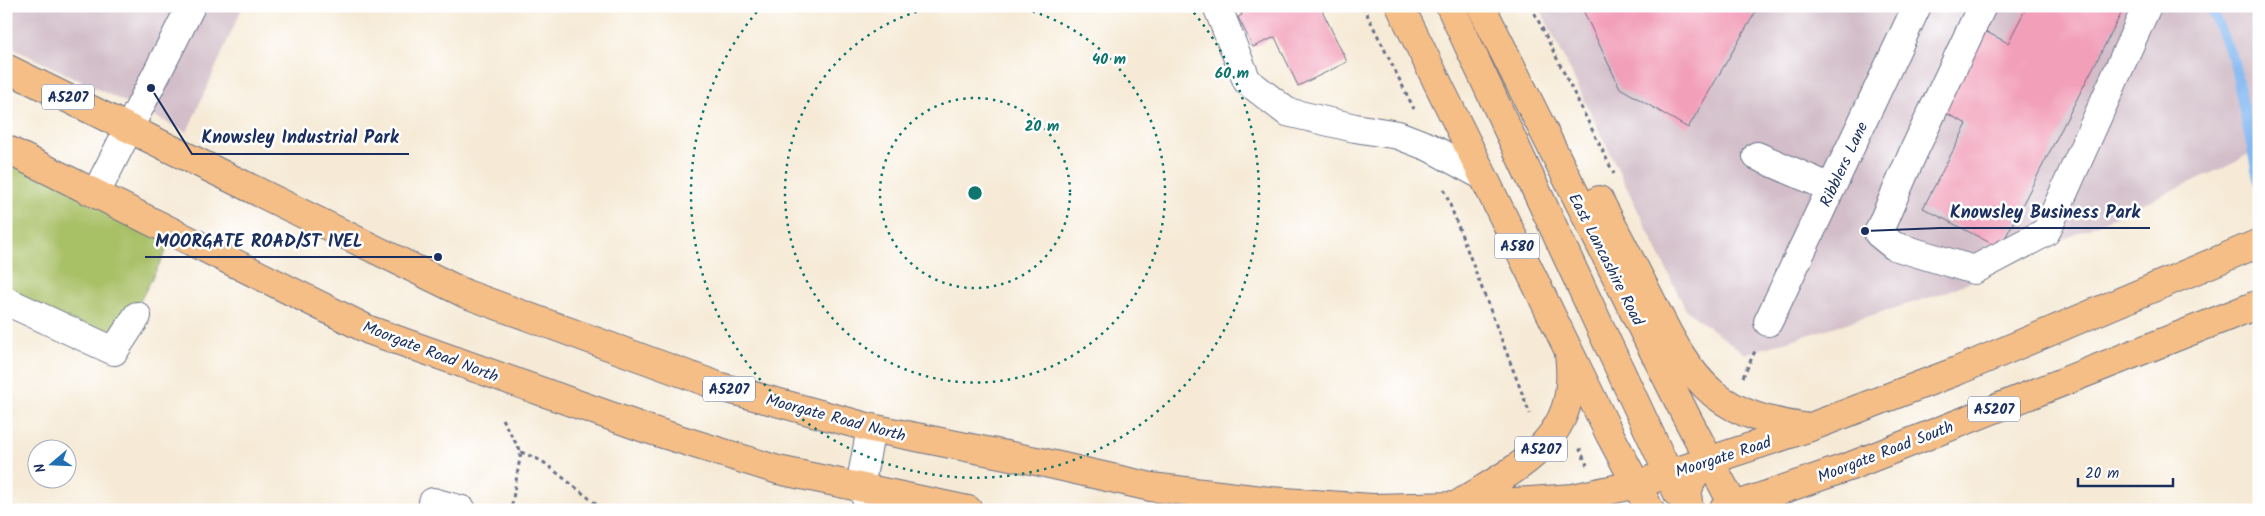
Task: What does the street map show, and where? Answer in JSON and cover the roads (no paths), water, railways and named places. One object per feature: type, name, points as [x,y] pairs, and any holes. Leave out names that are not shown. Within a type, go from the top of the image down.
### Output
[{"type":"main road","name":"A580","points":[[1400,6],[1610,435],[1638,484],[1650,510]]},
{"type":"main road","points":[[1450,6],[1670,474],[1677,492],[1679,510]]},
{"type":"main road","points":[[1486,15],[1539,84],[1671,338],[1688,365],[1713,393],[1729,404],[1766,421],[1808,428]]},
{"type":"main road","name":"East Lancashire Road","points":[[1486,15],[1710,461],[1731,509]]},
{"type":"main road","name":"Moorgate Road North","points":[[6,68],[466,294],[721,386],[871,428],[1041,462],[1151,487],[1270,501],[1362,507],[1455,506],[1573,498],[1638,484]]},
{"type":"main road","name":"Moorgate Road North","points":[[6,150],[370,330],[647,429],[866,498],[968,510]]},
{"type":"main road","name":"A5207","points":[[1808,428],[1957,371],[2252,246]]},
{"type":"main road","name":"Moorgate Road South","points":[[1731,509],[1860,462],[2255,305]]},
{"type":"main road","name":"A5207","points":[[1455,506],[1527,462],[1543,447],[1556,428],[1564,411],[1570,386],[1570,353]]},
{"type":"main road","name":"Moorgate Road","points":[[1638,484],[1808,428]]},
{"type":"main road","name":"A5207","points":[[1690,510],[1687,490],[1695,474],[1710,461]]},
{"type":"street","points":[[96,193],[191,6]]},
{"type":"street","points":[[1217,6],[1246,81],[1287,112],[1355,128],[1398,135],[1429,147],[1483,176]]},
{"type":"street","name":"Ribblers Lane","points":[[1768,322],[1917,6]]},
{"type":"street","points":[[1982,6],[1912,155],[1878,233],[1894,246],[1974,270],[2046,232],[2147,6]]},
{"type":"street","points":[[1757,156],[1831,188]]},
{"type":"street","points":[[6,301],[114,351],[137,316]]},
{"type":"street","points":[[866,498],[871,428]]},
{"type":"street","points":[[433,502],[462,510]]},
{"type":"waterway","points":[[2210,6],[2234,62],[2259,183]]},
{"type":"place","name":"Knowsley Industrial Park","points":[[151,88]]},
{"type":"place","name":"Knowsley Business Park","points":[[1865,231]]},
{"type":"place","name":"MOORGATE ROAD/ST IVEL","points":[[438,257]]}]
